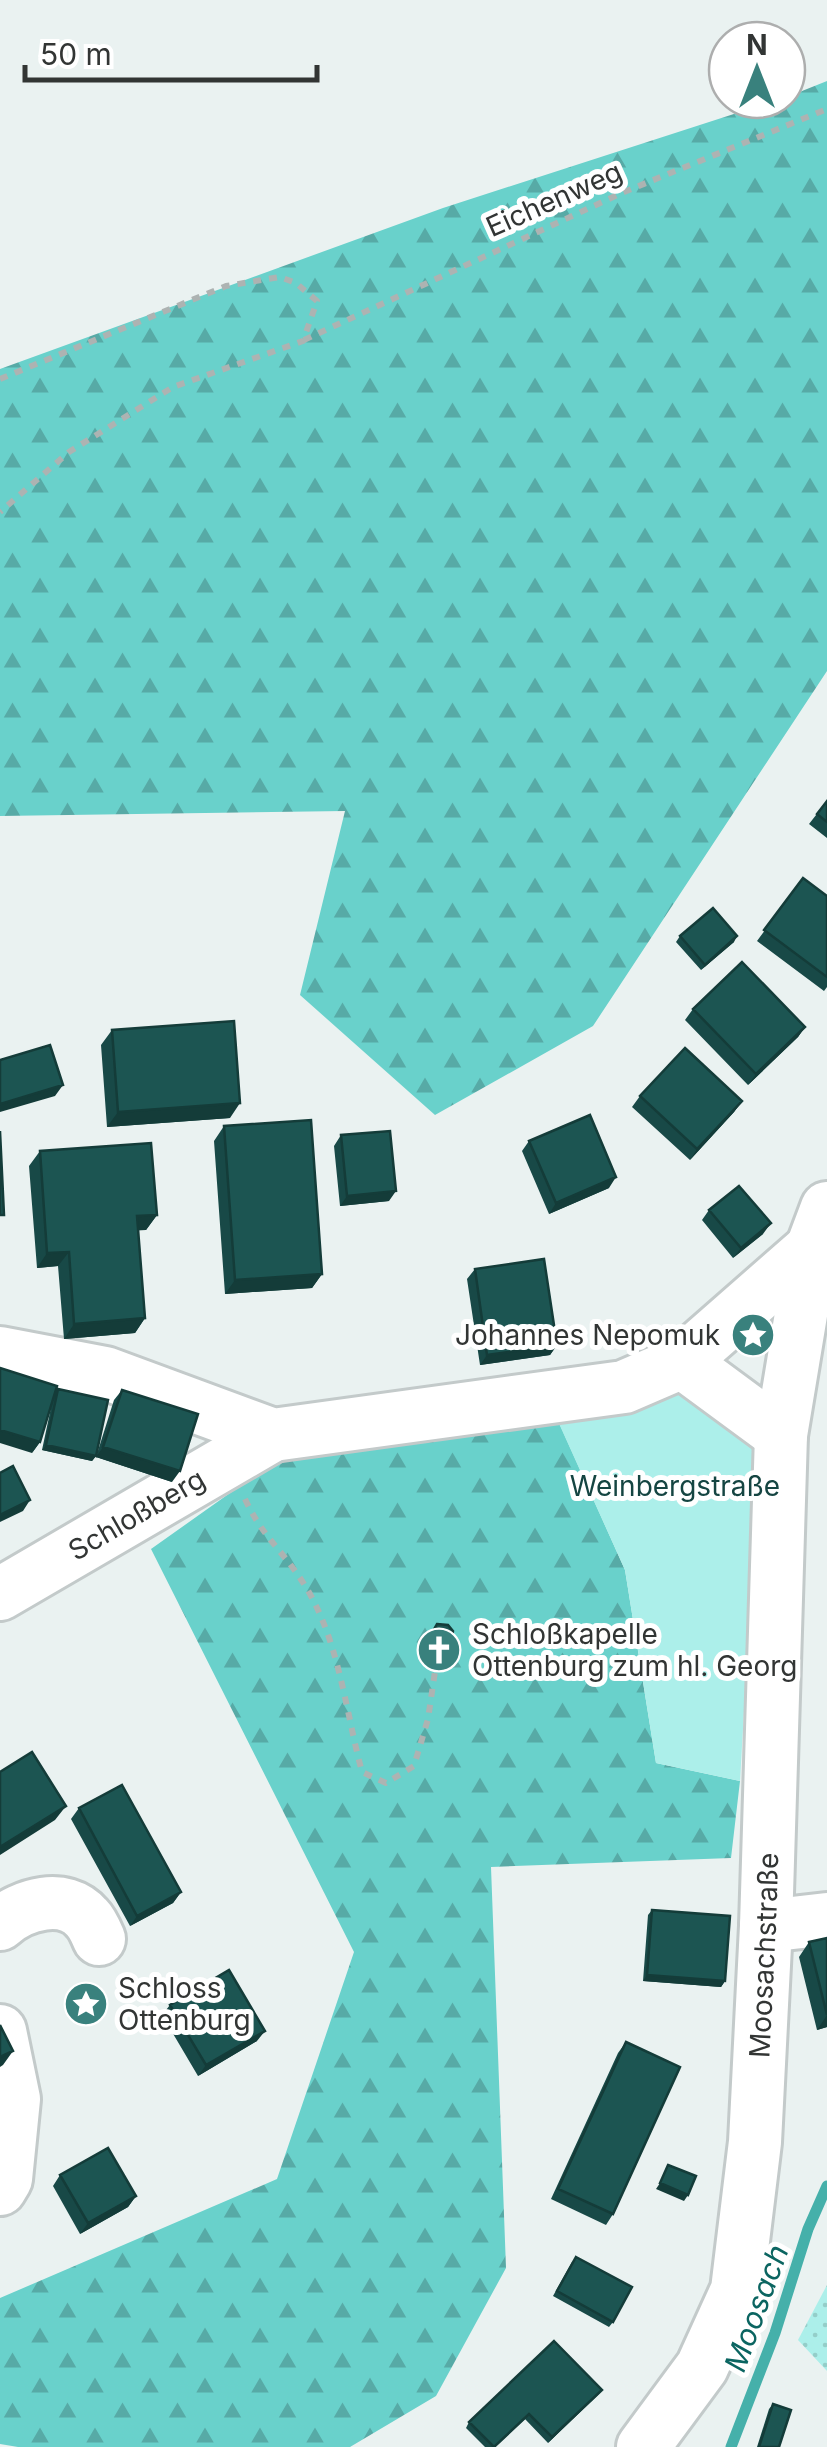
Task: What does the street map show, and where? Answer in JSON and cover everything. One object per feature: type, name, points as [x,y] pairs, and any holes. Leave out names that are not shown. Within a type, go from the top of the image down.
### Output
[{"type":"street","points":[[0,1353],[105,1373],[273,1435],[624,1387],[682,1362],[819,1228]]},
{"type":"street","points":[[682,1362],[781,1435],[819,1228]]},
{"type":"street","name":"Schloßberg","points":[[0,1594],[273,1435]]},
{"type":"street","name":"Moosachstraße","points":[[643,2447],[702,2367],[737,2290],[755,2142],[766,1926],[781,1435]]},
{"type":"street","points":[[0,1924],[40,1902],[68,1905],[86,1916],[100,1939]]},
{"type":"street","points":[[766,1926],[827,1920]]},
{"type":"street","points":[[0,2030],[14,2099],[6,2179],[0,2189]]},
{"type":"path","name":"Eichenweg","points":[[0,512],[69,452],[173,386],[303,341],[624,192],[827,109]]},
{"type":"path","points":[[0,379],[226,286],[280,277],[296,283],[317,301],[303,341]]},
{"type":"path","points":[[244,1496],[257,1526],[303,1582],[333,1646],[362,1772],[386,1782],[414,1766],[428,1719],[438,1651]]},
{"type":"green space","points":[[827,81],[827,671],[593,1026],[435,1115],[300,995],[345,811],[0,816],[0,369],[443,208],[715,120],[807,120],[807,89]]},
{"type":"green space","name":"Weinbergstraße","points":[[683,1389],[759,1449],[740,1781],[656,1763],[625,1570],[556,1417]]},
{"type":"green space","points":[[556,1416],[625,1570],[656,1763],[740,1781],[731,1858],[491,1867],[506,2268],[436,2396],[350,2447],[0,2444],[0,2298],[277,2179],[354,1952],[151,1549],[285,1454]]},
{"type":"green space","points":[[827,2285],[827,2371],[798,2340]]},
{"type":"building","points":[[827,801],[827,822],[817,814]]},
{"type":"building","points":[[803,878],[827,896],[827,977],[764,930]]},
{"type":"building","points":[[713,908],[737,936],[705,965],[680,936]]},
{"type":"building","points":[[742,962],[805,1027],[756,1074],[693,1009]]},
{"type":"building","points":[[234,1021],[240,1103],[118,1112],[112,1030]]},
{"type":"building","points":[[50,1045],[63,1085],[0,1104],[0,1060]]},
{"type":"building","points":[[685,1048],[742,1101],[697,1149],[640,1096]]},
{"type":"building","points":[[590,1115],[616,1177],[556,1203],[529,1141]]},
{"type":"building","points":[[311,1120],[322,1274],[235,1280],[224,1126]]},
{"type":"building","points":[[0,1131],[4,1215],[0,1215]]},
{"type":"building","points":[[390,1131],[396,1191],[347,1196],[341,1135]]},
{"type":"building","points":[[151,1143],[157,1215],[137,1216],[145,1318],[74,1324],[69,1252],[47,1253],[40,1151]]},
{"type":"building","points":[[739,1186],[771,1223],[741,1248],[709,1210]]},
{"type":"building","points":[[544,1259],[557,1345],[487,1355],[475,1269]]},
{"type":"building","points":[[0,1368],[57,1386],[40,1442],[0,1430]]},
{"type":"building","points":[[58,1389],[108,1400],[96,1456],[46,1445]]},
{"type":"building","points":[[122,1390],[198,1414],[180,1471],[103,1447]]},
{"type":"building","points":[[13,1466],[30,1500],[0,1515],[0,1473]]},
{"type":"building","points":[[437,1624],[448,1625],[453,1631],[451,1643],[438,1644],[433,1631]]},
{"type":"building","points":[[32,1752],[66,1806],[0,1847],[0,1772]]},
{"type":"building","points":[[122,1785],[181,1892],[137,1916],[79,1808]]},
{"type":"building","points":[[652,1910],[730,1916],[725,1981],[647,1975]]},
{"type":"building","points":[[827,1938],[827,2015],[809,1942]]},
{"type":"building","points":[[229,1970],[265,2031],[206,2065],[170,2005]]},
{"type":"building","points":[[0,2025],[13,2051],[0,2057]]},
{"type":"building","points":[[626,2042],[680,2067],[613,2214],[558,2189]]},
{"type":"building","points":[[108,2148],[136,2196],[88,2223],[60,2175]]},
{"type":"building","points":[[668,2165],[696,2176],[688,2195],[660,2183]]},
{"type":"building","points":[[576,2257],[632,2287],[613,2322],[557,2291]]},
{"type":"building","points":[[554,2341],[602,2390],[552,2437],[529,2414],[494,2447],[469,2422]]},
{"type":"building","points":[[773,2404],[791,2410],[779,2447],[759,2447]]},
{"type":"waterway","name":"Moosach","points":[[731,2447],[827,2186]]},
{"type":"place","name":"Johannes Nepomuk","points":[[753,1335]]},
{"type":"place","name":"Schloßkapelle Ottenburg zum hl. Georg","points":[[439,1650]]},
{"type":"place","name":"Schloss Ottenburg","points":[[86,2004]]}]
